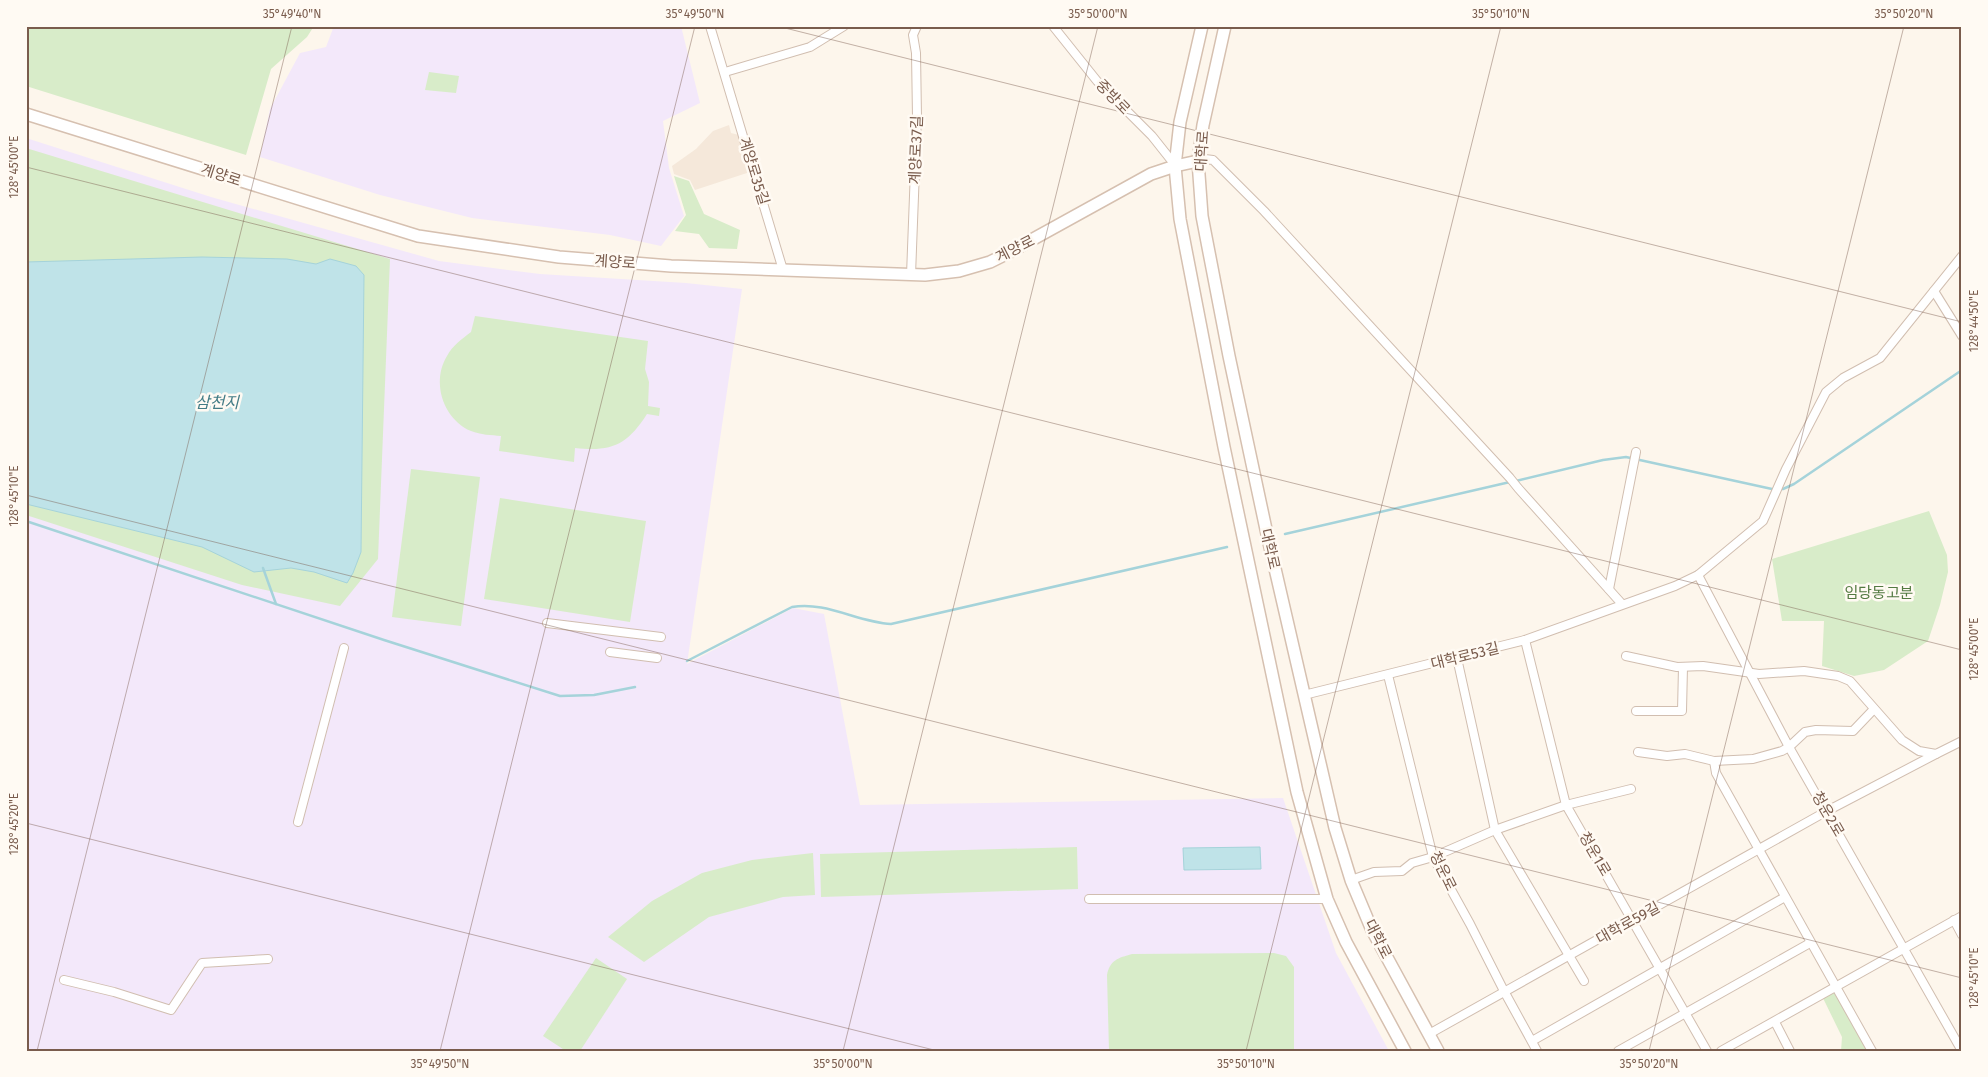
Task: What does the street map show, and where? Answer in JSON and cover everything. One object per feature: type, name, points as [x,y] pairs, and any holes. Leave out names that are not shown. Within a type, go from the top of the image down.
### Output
[{"type":"main road","points":[[1202,26],[1180,122],[1175,166],[1180,219],[1224,447],[1297,792],[1327,899],[1346,942],[1405,1051]]},
{"type":"main road","name":"대학로","points":[[1225,26],[1203,125],[1198,162],[1202,216],[1228,347],[1267,534],[1304,695],[1336,828],[1351,880],[1372,930],[1438,1051]]},
{"type":"main road","name":"계양로","points":[[26,114],[418,236],[611,263],[911,275],[959,271],[990,262],[1151,174],[1175,166],[1198,162]]},
{"type":"street","name":"계양로35길","points":[[710,26],[783,270]]},
{"type":"street","points":[[725,72],[810,47],[844,26]]},
{"type":"street","name":"계양로37길","points":[[911,275],[917,117],[914,35],[917,26]]},
{"type":"street","name":"중방로","points":[[1053,26],[1097,81],[1152,136],[1175,166]]},
{"type":"street","points":[[1198,162],[1205,159],[1213,160],[1219,164],[1510,478],[1622,604]]},
{"type":"street","name":"대학로53길","points":[[1304,695],[1525,640],[1698,576],[1762,522],[1826,392],[1842,378],[1880,358],[1962,256]]},
{"type":"street","points":[[1934,291],[1962,336]]},
{"type":"street","points":[[1609,588],[1636,452]]},
{"type":"street","name":"청운2로","points":[[1698,576],[1789,747],[1962,1051]]},
{"type":"street","points":[[547,623],[661,638]]},
{"type":"street","name":"청운1로","points":[[1525,640],[1566,805],[1634,920],[1707,1051]]},
{"type":"street","points":[[298,822],[344,648]]},
{"type":"street","points":[[610,652],[657,658]]},
{"type":"street","points":[[1626,656],[1664,665],[1702,666],[1749,673],[1804,671],[1838,676],[1850,681],[1902,740],[1919,751],[1936,754]]},
{"type":"street","points":[[1457,658],[1496,830],[1584,981]]},
{"type":"street","points":[[1636,711],[1682,711],[1683,666]]},
{"type":"street","name":"청운로","points":[[1388,675],[1433,857],[1537,1051]]},
{"type":"street","points":[[1638,752],[1667,756],[1685,754],[1714,761],[1753,759],[1782,751],[1805,732],[1816,730],[1853,731],[1874,709]]},
{"type":"street","name":"대학로59길","points":[[1429,1034],[1827,811],[1962,741]]},
{"type":"street","points":[[1714,761],[1716,773],[1872,1051]]},
{"type":"street","points":[[1351,880],[1374,872],[1402,871],[1412,863],[1433,857],[1496,830],[1566,805],[1631,789]]},
{"type":"street","points":[[1532,1041],[1785,897]]},
{"type":"street","points":[[1089,899],[1327,899]]},
{"type":"street","points":[[1721,1051],[1962,916]]},
{"type":"street","points":[[1954,920],[1962,935]]},
{"type":"street","points":[[1618,1051],[1810,943]]},
{"type":"street","points":[[64,980],[114,992],[171,1010],[202,963],[268,959]]},
{"type":"street","points":[[1775,1022],[1790,1051]]},
{"type":"shaded area","points":[[334,26],[681,26],[700,103],[663,121],[669,168],[684,216],[661,246],[610,235],[472,218],[380,195],[260,157],[270,109],[300,53],[326,47]]},
{"type":"shaded area","points":[[729,125],[731,133],[739,135],[750,172],[695,190],[690,180],[674,174],[672,166],[696,149],[713,131]]},
{"type":"shaded area","points":[[26,138],[211,197],[439,261],[540,274],[686,283],[742,289],[687,664],[793,608],[824,614],[860,805],[1283,798],[1336,953],[1389,1051],[26,1051]]},
{"type":"green space","points":[[26,26],[314,26],[307,37],[271,69],[246,155],[26,86]]},
{"type":"green space","points":[[429,72],[459,76],[456,93],[425,90]]},
{"type":"green space","name":"삼천지","points":[[26,148],[390,259],[378,559],[340,606],[242,585],[26,515]]},
{"type":"green space","points":[[674,176],[689,181],[704,214],[740,230],[737,249],[709,248],[699,234],[675,231],[686,215]]},
{"type":"green space","points":[[475,316],[648,341],[645,369],[649,382],[648,406],[660,408],[659,416],[647,414],[633,433],[617,444],[599,449],[575,448],[574,462],[499,451],[501,436],[478,433],[461,425],[447,409],[442,399],[440,388],[442,366],[449,352],[471,332]]},
{"type":"green space","points":[[411,469],[480,477],[461,626],[392,617]]},
{"type":"green space","points":[[500,498],[646,521],[630,622],[484,599]]},
{"type":"green space","name":"임당동고분","points":[[1929,511],[1947,555],[1948,572],[1940,605],[1928,641],[1884,670],[1854,676],[1822,666],[1824,621],[1782,621],[1772,559]]},
{"type":"green space","points":[[1077,847],[1078,889],[821,897],[820,854]]},
{"type":"green space","points":[[813,853],[815,895],[783,897],[709,917],[644,962],[608,937],[652,901],[702,873],[752,860]]},
{"type":"green space","points":[[1274,953],[1286,956],[1294,967],[1294,1051],[1109,1051],[1107,975],[1110,966],[1115,960],[1132,954]]},
{"type":"green space","points":[[596,958],[627,979],[580,1051],[566,1051],[543,1036]]},
{"type":"green space","points":[[1835,988],[1872,1051],[1841,1051],[1842,1037],[1822,996]]},
{"type":"water","name":"삼천지","points":[[202,257],[287,259],[316,264],[330,259],[356,266],[364,275],[361,552],[347,583],[314,572],[291,568],[254,572],[202,547],[26,504],[26,262]]},
{"type":"water","points":[[1260,847],[1261,869],[1184,870],[1183,848]]},
{"type":"waterway","points":[[1516,481],[1603,460],[1626,457],[1772,489],[1783,489],[1794,484],[1962,370]]},
{"type":"waterway","points":[[1285,534],[1510,482]]},
{"type":"waterway","points":[[26,521],[384,640],[560,696],[594,695],[635,687]]},
{"type":"waterway","points":[[687,661],[792,607],[805,606],[829,609],[866,620],[891,624],[1227,547]]},
{"type":"waterway","points":[[263,568],[276,604]]}]
